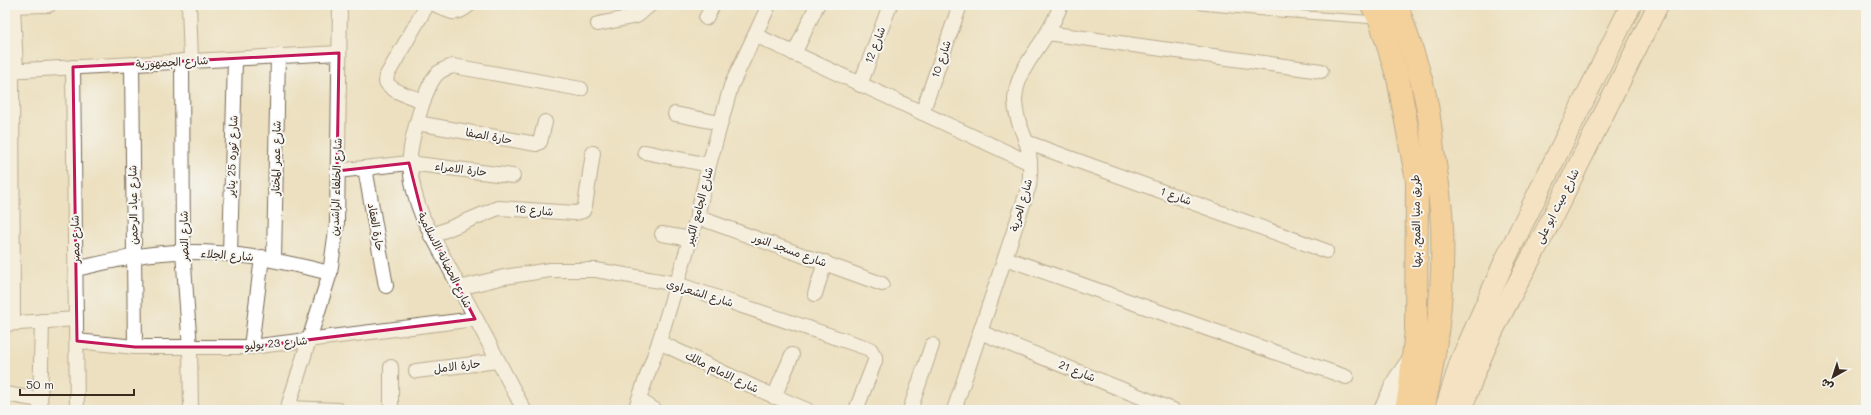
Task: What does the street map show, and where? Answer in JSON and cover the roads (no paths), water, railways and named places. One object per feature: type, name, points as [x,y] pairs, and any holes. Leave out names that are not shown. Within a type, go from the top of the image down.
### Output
[{"type":"highway","name":"طريق منيا القمح, بنها","points":[[1397,5],[1422,83],[1429,114],[1440,195],[1441,259],[1432,374],[1413,405]]},
{"type":"highway","name":"طريق منيا القمح, بنها","points":[[1376,13],[1398,78],[1417,181],[1418,253],[1416,330],[1413,356],[1413,405]]},
{"type":"main road","points":[[1445,410],[1460,362],[1506,258],[1631,5]]},
{"type":"main road","name":"شارع ميت ابو على","points":[[1462,410],[1475,371],[1494,328],[1546,229],[1658,5]]},
{"type":"street","points":[[49,5],[9,6],[11,70],[9,323],[76,319]]},
{"type":"street","name":"شارع النصر","points":[[189,5],[183,252],[190,348],[191,410]]},
{"type":"street","name":"شارع الخلفاء الراشدين","points":[[287,409],[330,273],[337,223],[340,5]]},
{"type":"street","points":[[424,101],[389,86],[386,82],[387,75],[426,5]]},
{"type":"street","points":[[436,5],[454,13],[462,11],[469,5]]},
{"type":"street","points":[[598,24],[637,16],[650,5]]},
{"type":"street","points":[[706,18],[713,5]]},
{"type":"street","name":"شارع الجامع الكبير","points":[[637,405],[659,342],[698,217],[709,165],[731,86],[769,5]]},
{"type":"street","points":[[794,54],[817,5]]},
{"type":"street","name":"شارع 12","points":[[860,85],[890,5]]},
{"type":"street","name":"شارع 10","points":[[922,114],[960,5]]},
{"type":"street","name":"شارع الحرية","points":[[954,410],[1029,186],[1030,163],[1026,142],[1016,111],[1016,90],[1023,69],[1047,33],[1061,5]]},
{"type":"street","points":[[1047,33],[1321,71]]},
{"type":"street","points":[[755,35],[1030,163]]},
{"type":"street","name":"شارع الجمهورية","points":[[11,70],[339,53]]},
{"type":"street","name":"شارع عمر المختار","points":[[251,346],[268,258],[278,56]]},
{"type":"street","name":"شارع ثوره 25 يناير","points":[[230,254],[235,58]]},
{"type":"street","name":"شارع عباد الرحمن","points":[[132,64],[135,347]]},
{"type":"street","name":"شارع الحضانة الاسلامية","points":[[524,410],[431,236],[415,198],[409,163],[417,123],[424,101],[436,75],[443,68],[454,66],[581,89]]},
{"type":"street","name":"شارع مصر","points":[[73,67],[77,410]]},
{"type":"street","points":[[675,114],[720,123]]},
{"type":"street","name":"حارة الصفا","points":[[417,123],[536,144],[540,142],[542,138],[545,122]]},
{"type":"street","name":"شارع 1","points":[[1026,142],[1326,251]]},
{"type":"street","points":[[645,152],[709,165]]},
{"type":"street","name":"شارع 16","points":[[431,236],[498,208],[575,213],[583,211],[593,153]]},
{"type":"street","name":"حارة الامراء","points":[[337,171],[409,163],[513,176]]},
{"type":"street","name":"حارة العقاد","points":[[365,168],[386,286]]},
{"type":"street","name":"شارع مسجد النور","points":[[698,217],[882,284]]},
{"type":"street","points":[[662,234],[691,239]]},
{"type":"street","name":"شارع الجلاء","points":[[76,268],[134,257],[183,252],[230,254],[268,258],[330,273]]},
{"type":"street","points":[[1005,258],[1346,377]]},
{"type":"street","points":[[815,294],[825,262]]},
{"type":"street","name":"شارع الشعراوى","points":[[459,288],[504,277],[550,270],[596,270],[677,284],[870,349],[875,357],[875,361],[856,410]]},
{"type":"street","name":"شارع 23 يوليو","points":[[77,341],[135,347],[190,348],[251,346],[475,319]]},
{"type":"street","points":[[5,394],[40,405],[42,321]]},
{"type":"street","points":[[1432,410],[1445,354],[1437,321]]},
{"type":"street","name":"شارع 21","points":[[980,332],[1174,410]]},
{"type":"street","name":"شارع الامام مالك","points":[[659,342],[774,397],[805,410]]},
{"type":"street","points":[[910,410],[932,345]]},
{"type":"street","points":[[774,397],[792,355]]},
{"type":"street","points":[[1383,410],[1397,380],[1413,356]]},
{"type":"street","name":"حارة الامل","points":[[416,372],[498,361]]},
{"type":"street","points":[[391,367],[391,410]]},
{"type":"street","points":[[637,405],[655,410]]},
{"type":"street","points":[[287,409],[338,410]]},
{"type":"lane","points":[[1201,6],[1264,12],[1376,13]]}]
